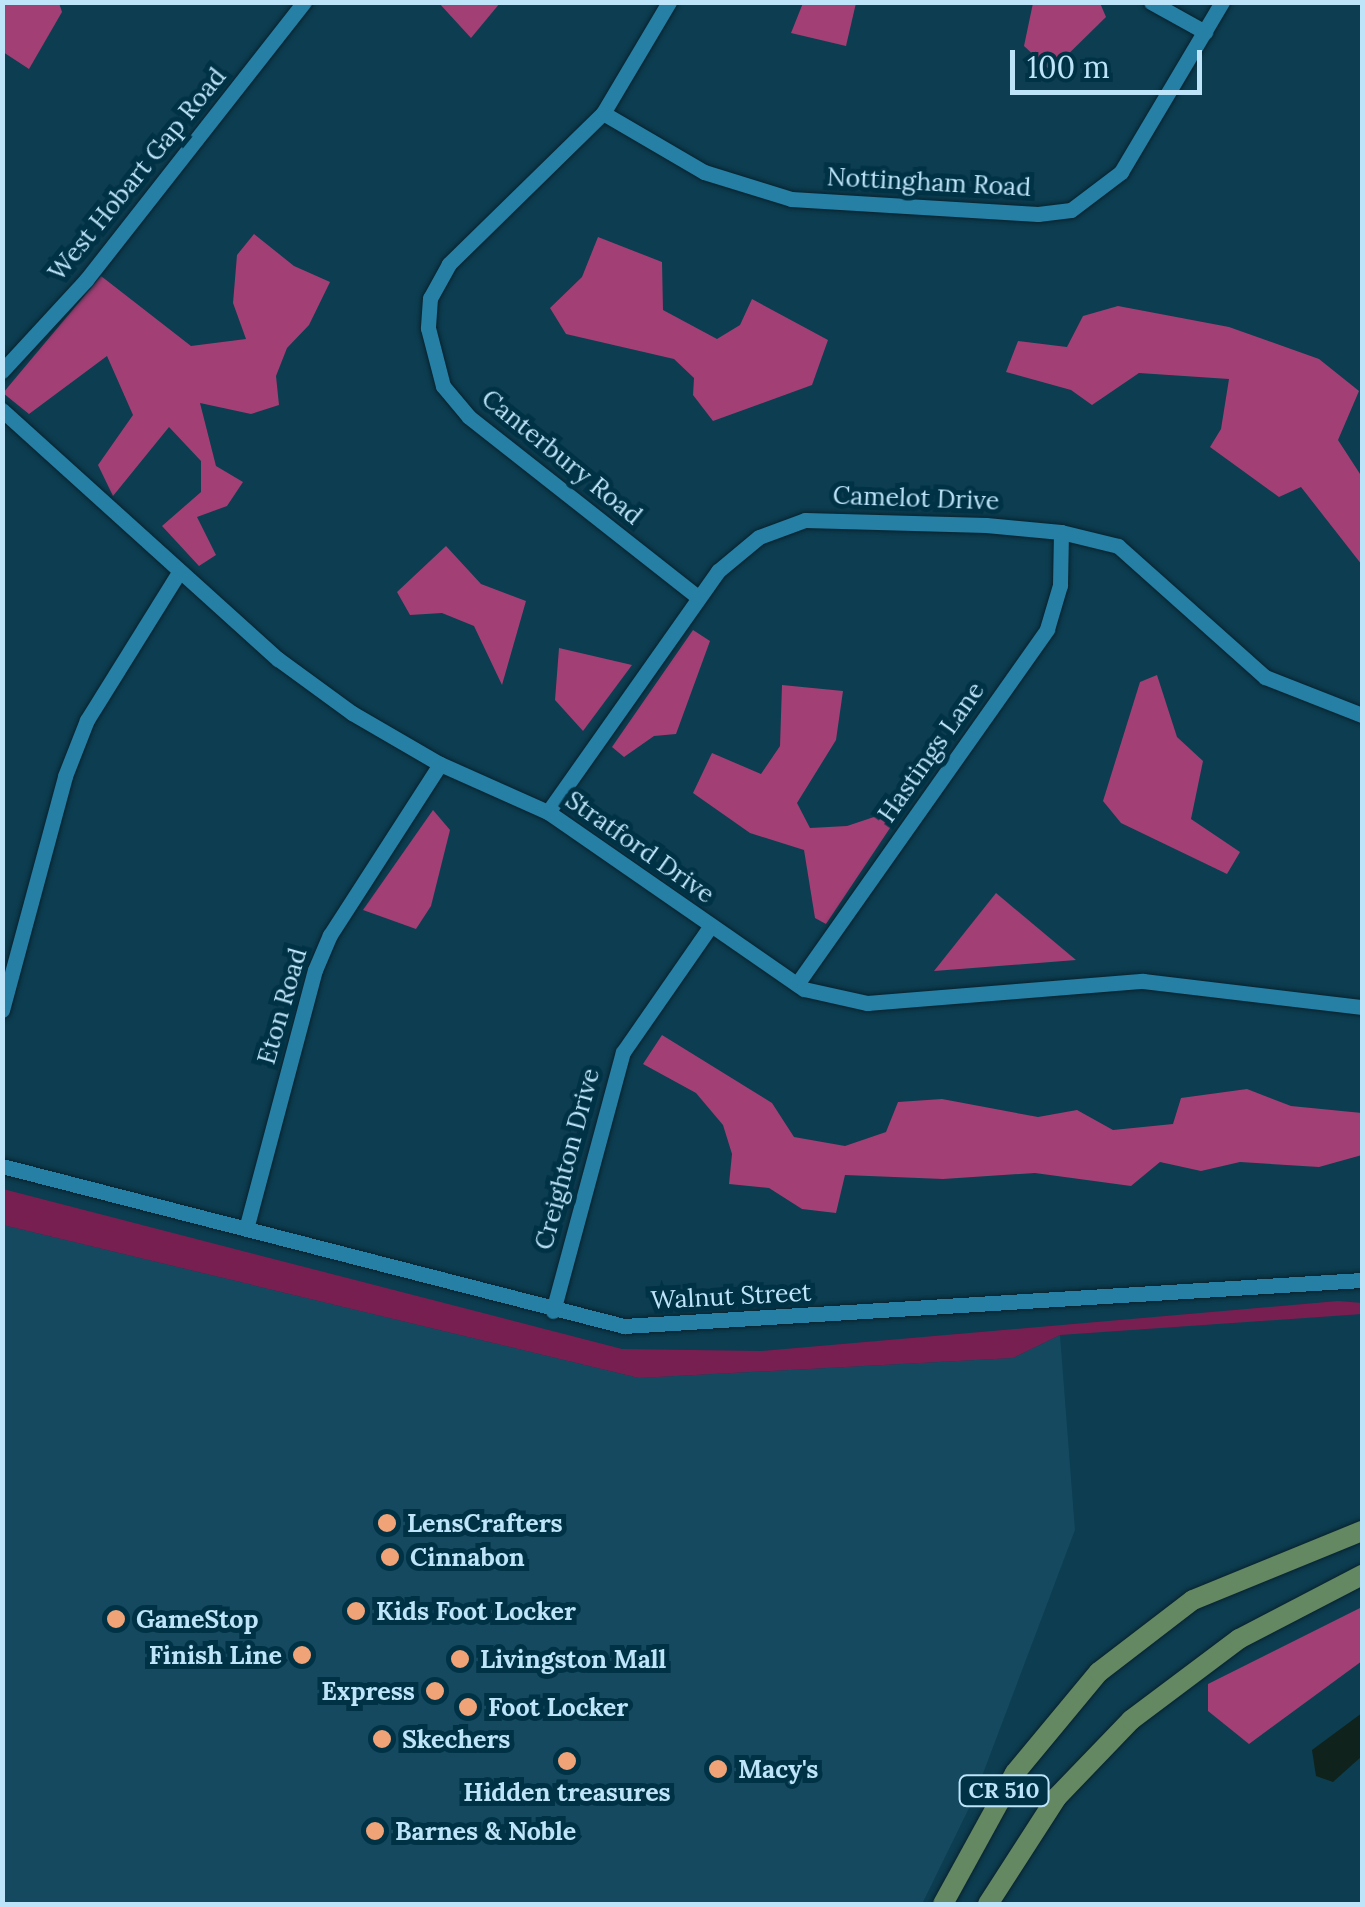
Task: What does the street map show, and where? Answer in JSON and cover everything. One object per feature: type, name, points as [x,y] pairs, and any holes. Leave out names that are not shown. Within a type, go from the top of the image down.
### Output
[{"type":"main road","name":"CR 510","points":[[943,1904],[1015,1773],[1099,1672],[1193,1600],[1362,1530]]},
{"type":"main road","name":"CR 510","points":[[988,1904],[1057,1798],[1131,1720],[1214,1655],[1362,1575]]},
{"type":"street","name":"West Hobart Gap Road","points":[[2,372],[86,280],[304,2]]},
{"type":"street","name":"Canterbury Road","points":[[669,2],[604,112],[449,264],[430,298],[431,356],[442,386],[469,417],[698,597]]},
{"type":"street","points":[[1151,2],[1204,32]]},
{"type":"street","name":"Nottingham Road","points":[[604,112],[704,172],[791,199],[1036,214],[1070,210],[1122,172],[1222,2]]},
{"type":"street","name":"Stratford Drive","points":[[2,410],[293,670],[440,764],[548,812],[710,926],[822,997],[867,1003],[1143,981],[1362,1007]]},
{"type":"street","name":"Camelot Drive","points":[[548,812],[698,597],[738,551],[805,520],[1062,532],[1118,546],[1265,678],[1362,715]]},
{"type":"street","name":"Hastings Lane","points":[[797,984],[1042,638],[1060,585],[1062,532]]},
{"type":"street","points":[[2,1010],[65,776],[88,720],[180,572]]},
{"type":"street","name":"Eton Road","points":[[246,1229],[315,970],[330,935],[440,764]]},
{"type":"street","name":"Creighton Drive","points":[[553,1311],[623,1052],[710,926]]},
{"type":"street","name":"Walnut Street","points":[[2,1166],[553,1311],[624,1326],[672,1328],[1362,1280]]},
{"type":"shaded area","points":[[438,2],[500,2],[500,3],[471,38]]},
{"type":"shaded area","points":[[2,3],[59,3],[62,12],[29,69],[3,52]]},
{"type":"shaded area","points":[[803,3],[856,3],[846,46],[791,33]]},
{"type":"shaded area","points":[[1033,3],[1100,3],[1106,17],[1051,71],[1024,46]]},
{"type":"shaded area","points":[[254,234],[294,266],[330,282],[309,325],[287,348],[276,376],[279,405],[251,414],[200,403],[216,466],[243,482],[227,506],[197,517],[216,555],[199,566],[162,526],[201,492],[201,461],[169,427],[113,496],[98,465],[133,415],[107,356],[29,414],[3,393],[101,276],[191,346],[246,339],[233,303],[237,255]]},
{"type":"shaded area","points":[[598,237],[662,262],[663,310],[717,339],[740,325],[752,299],[828,340],[812,385],[713,421],[693,395],[694,378],[674,359],[566,334],[550,308],[582,277]]},
{"type":"shaded area","points":[[1118,306],[1229,327],[1319,359],[1359,391],[1338,440],[1362,477],[1362,565],[1301,487],[1279,497],[1210,447],[1221,429],[1229,379],[1139,373],[1092,405],[1071,390],[1006,372],[1018,341],[1067,347],[1083,316]]},
{"type":"shaded area","points":[[446,546],[481,584],[526,601],[502,685],[474,626],[442,613],[410,615],[397,592]]},
{"type":"shaded area","points":[[693,630],[710,641],[676,734],[654,736],[624,757],[612,747]]},
{"type":"shaded area","points":[[559,648],[632,665],[583,731],[555,700]]},
{"type":"shaded area","points":[[1157,675],[1177,737],[1203,761],[1191,819],[1240,852],[1227,874],[1121,823],[1103,801],[1140,682]]},
{"type":"shaded area","points":[[782,685],[843,691],[836,740],[797,803],[810,828],[847,826],[904,807],[826,924],[815,918],[804,850],[750,833],[693,793],[712,753],[761,774],[780,746]]},
{"type":"shaded area","points":[[433,810],[450,830],[431,906],[416,929],[363,910]]},
{"type":"shaded area","points":[[996,893],[1076,960],[934,971]]},
{"type":"shaded area","points":[[662,1035],[772,1103],[794,1137],[845,1146],[886,1132],[898,1102],[942,1099],[1038,1117],[1077,1110],[1113,1130],[1173,1124],[1181,1098],[1247,1089],[1291,1106],[1362,1113],[1362,1155],[1319,1167],[1240,1162],[1201,1171],[1160,1162],[1131,1186],[1035,1173],[943,1179],[845,1175],[836,1213],[802,1209],[769,1188],[729,1184],[732,1154],[723,1125],[696,1093],[643,1064]]},
{"type":"shaded area","points":[[3,1189],[622,1349],[761,1351],[1338,1301],[1362,1303],[1362,1314],[1060,1335],[1013,1358],[639,1378],[3,1225]]},
{"type":"shaded area","name":"Livingston Mall","points":[[3,1225],[639,1378],[1013,1358],[1060,1335],[1075,1530],[973,1800],[922,1904],[3,1904]]},
{"type":"shaded area","points":[[1362,1607],[1362,1661],[1249,1744],[1208,1711],[1208,1684]]},
{"type":"shaded area","points":[[1362,1713],[1362,1756],[1333,1782],[1316,1776],[1312,1750]]},
{"type":"place","name":"LensCrafters","points":[[387,1523]]},
{"type":"place","name":"Cinnabon","points":[[390,1557]]},
{"type":"place","name":"Kids Foot Locker","points":[[356,1611]]},
{"type":"place","name":"GameStop","points":[[116,1619]]},
{"type":"place","name":"Finish Line","points":[[302,1655]]},
{"type":"place","name":"Livingston Mall","points":[[460,1659]]},
{"type":"place","name":"Express","points":[[435,1691]]},
{"type":"place","name":"Foot Locker","points":[[468,1707]]},
{"type":"place","name":"Skechers","points":[[382,1739]]},
{"type":"place","name":"Hidden treasures","points":[[567,1761]]},
{"type":"place","name":"Macy's","points":[[718,1769]]},
{"type":"place","name":"Barnes & Noble","points":[[375,1831]]}]
